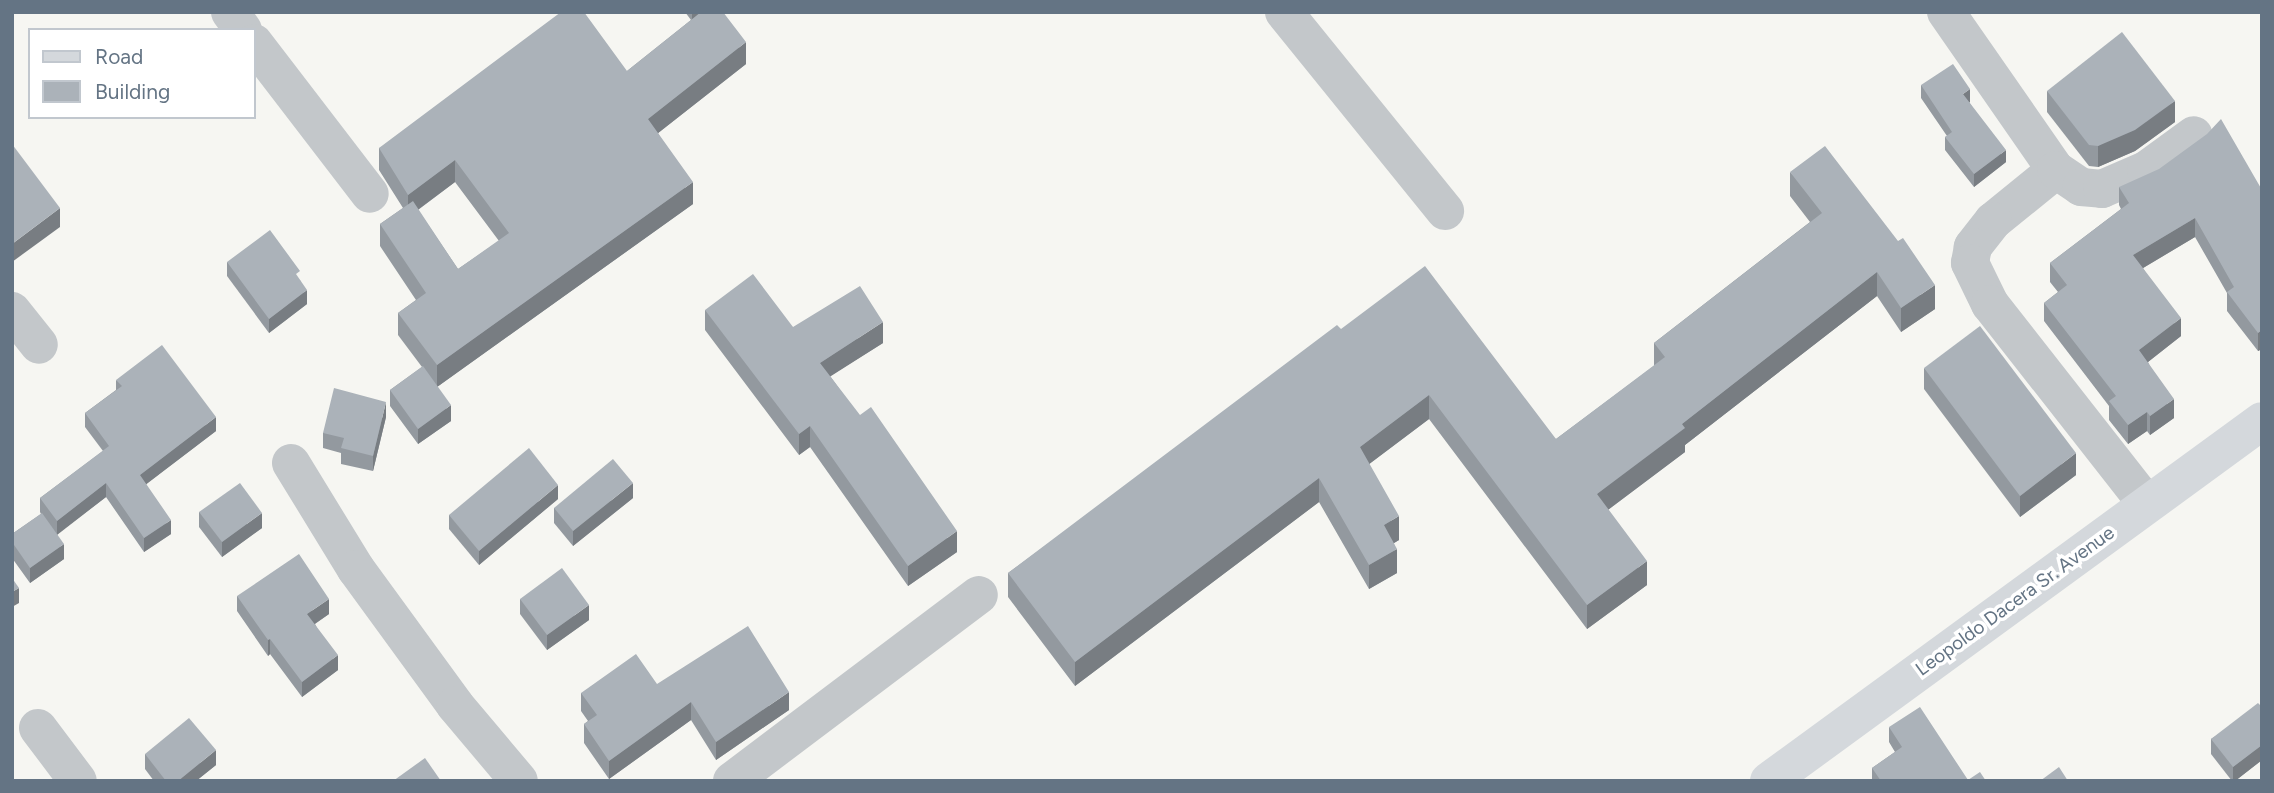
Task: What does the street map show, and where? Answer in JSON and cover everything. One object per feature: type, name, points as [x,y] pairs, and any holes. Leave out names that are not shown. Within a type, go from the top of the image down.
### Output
[{"type":"main road","name":"Leopoldo Dacera Sr. Avenue","points":[[1769,781],[2262,421]]},
{"type":"street","points":[[230,12],[242,28]]},
{"type":"street","points":[[1284,12],[1445,211]]},
{"type":"street","points":[[1946,12],[2056,170],[2081,187],[2102,189],[2146,170],[2194,135]]},
{"type":"street","points":[[256,46],[370,194]]},
{"type":"street","points":[[2056,170],[1993,221],[1973,247],[1970,263],[1990,304],[2147,504]]},
{"type":"street","points":[[12,311],[38,345]]},
{"type":"street","points":[[291,463],[356,569],[455,705],[519,781]]},
{"type":"street","points":[[732,781],[979,595]]},
{"type":"street","points":[[38,728],[78,781]]},
{"type":"building","points":[[561,12],[584,12],[627,71],[701,12],[723,12],[746,42],[648,119],[693,182],[437,365],[398,313],[426,293],[380,224],[413,201],[458,269],[509,233],[455,160],[408,195],[379,148]]},
{"type":"building","points":[[2122,32],[2175,101],[2135,130],[2098,146],[2089,145],[2047,91]]},
{"type":"building","points":[[1953,64],[1970,89],[1963,94],[2006,150],[1974,174],[1945,137],[1952,132],[1921,85]]},
{"type":"building","points":[[2221,119],[2262,190],[2262,330],[2258,333],[2227,292],[2234,287],[2195,218],[2133,255],[2181,318],[2139,350],[2174,399],[2150,416],[2147,412],[2128,425],[2109,401],[2116,396],[2044,303],[2067,285],[2050,263],[2129,203],[2119,187],[2159,169],[2207,134]]},
{"type":"building","points":[[12,144],[60,208],[12,244]]},
{"type":"building","points":[[1825,146],[1898,241],[1903,238],[1935,285],[1901,308],[1877,272],[1682,424],[1685,428],[1597,494],[1647,561],[1587,605],[1429,395],[1360,447],[1399,516],[1384,525],[1397,549],[1369,565],[1319,478],[1075,662],[1008,573],[1337,325],[1341,329],[1425,266],[1556,439],[1665,357],[1654,343],[1822,213],[1790,172]]},
{"type":"building","points":[[270,230],[300,271],[296,274],[307,290],[269,319],[227,262]]},
{"type":"building","points":[[753,274],[793,327],[860,286],[883,322],[820,363],[860,415],[871,407],[957,531],[908,566],[810,426],[799,434],[705,310]]},
{"type":"building","points":[[1980,326],[2076,453],[2020,496],[1924,368]]},
{"type":"building","points":[[162,345],[216,417],[140,475],[171,520],[144,538],[106,483],[57,521],[40,498],[109,446],[85,413],[122,386],[116,380]]},
{"type":"building","points":[[423,366],[451,405],[418,429],[390,390]]},
{"type":"building","points":[[334,388],[386,402],[373,456],[341,448],[344,438],[323,433]]},
{"type":"building","points":[[529,448],[558,485],[479,551],[449,515]]},
{"type":"building","points":[[613,459],[633,483],[573,531],[554,508]]},
{"type":"building","points":[[240,483],[262,513],[222,542],[199,512]]},
{"type":"building","points":[[42,513],[64,544],[30,568],[12,542],[12,534]]},
{"type":"building","points":[[299,554],[329,599],[307,614],[338,655],[302,682],[237,596]]},
{"type":"building","points":[[562,568],[589,605],[547,635],[520,599]]},
{"type":"building","points":[[12,578],[19,588],[12,592]]},
{"type":"building","points":[[748,626],[789,692],[716,742],[691,702],[609,761],[584,724],[597,715],[581,693],[636,654],[657,684]]},
{"type":"building","points":[[2258,703],[2262,707],[2262,745],[2233,767],[2211,739]]},
{"type":"building","points":[[1920,707],[1968,780],[1980,772],[1986,781],[1881,781],[1872,768],[1902,747],[1889,727]]},
{"type":"building","points":[[189,718],[216,750],[178,781],[166,781],[145,754]]},
{"type":"building","points":[[425,758],[441,781],[393,781]]},
{"type":"building","points":[[2059,767],[2068,781],[2040,781]]}]
